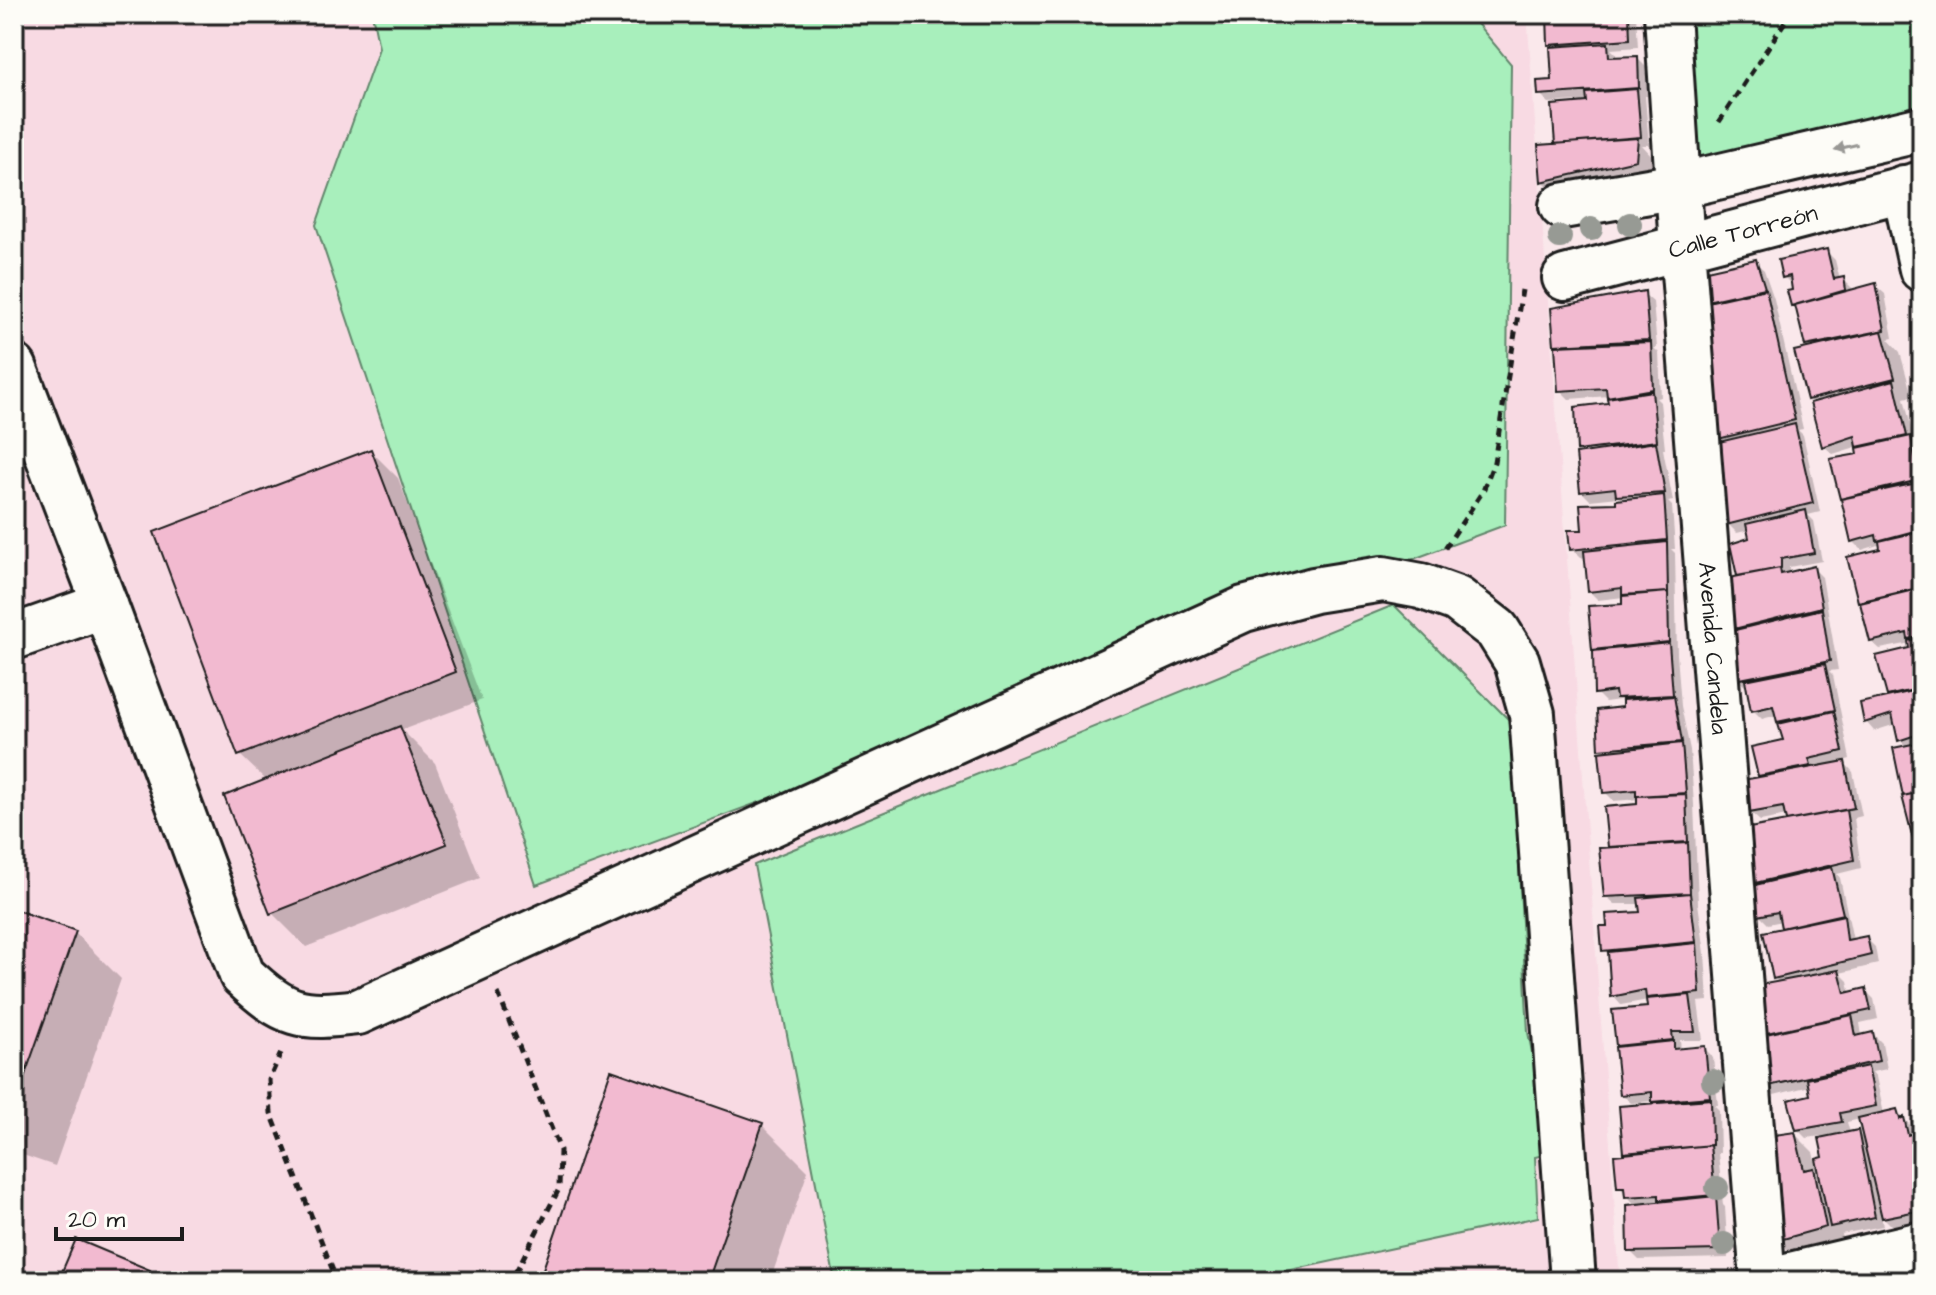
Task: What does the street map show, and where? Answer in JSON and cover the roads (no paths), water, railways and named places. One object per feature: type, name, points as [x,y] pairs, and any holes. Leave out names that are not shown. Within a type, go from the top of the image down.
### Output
[{"type":"street","name":"Avenida Candela","points":[[1667,14],[1682,247],[1764,1281]]},
{"type":"street","points":[[1562,206],[1678,186],[1922,129]]},
{"type":"street","points":[[1913,186],[1922,269]]},
{"type":"street","name":"Calle Torreón","points":[[1545,277],[1682,247],[1913,186]]},
{"type":"street","points":[[14,367],[242,975],[266,998],[297,1014],[324,1016],[358,1012],[1244,609],[1314,590],[1383,579],[1421,586],[1457,599],[1497,630],[1517,662],[1532,714],[1573,1281]]},
{"type":"street","points":[[14,637],[105,605]]},
{"type":"street","points":[[1764,1281],[1922,1244]]}]
